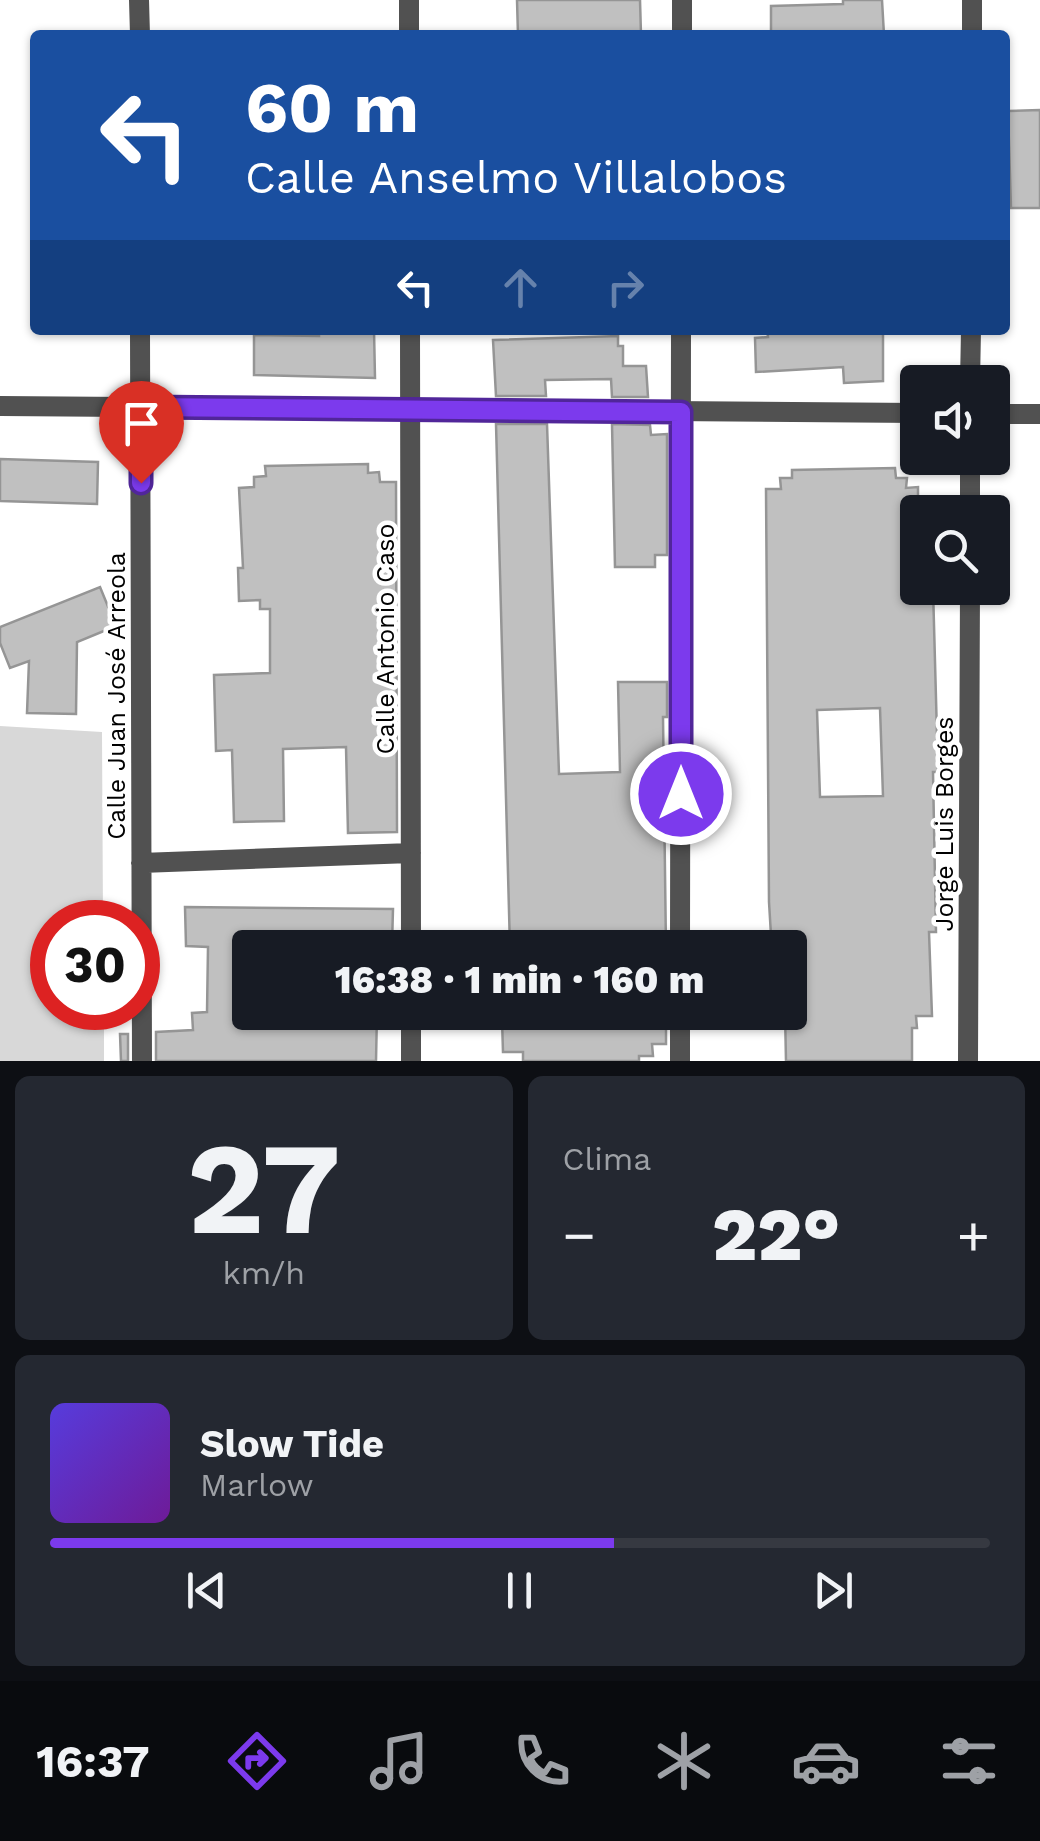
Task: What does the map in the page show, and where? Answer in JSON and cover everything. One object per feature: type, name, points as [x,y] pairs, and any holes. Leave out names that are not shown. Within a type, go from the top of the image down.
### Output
[{"type":"street","points":[[140,0],[140,30]]},
{"type":"street","points":[[408,0],[409,30]]},
{"type":"street","points":[[682,0],[682,30]]},
{"type":"street","points":[[972,0],[972,30]]},
{"type":"street","name":"Calle Juan José Arreola","points":[[140,335],[142,1061]]},
{"type":"street","name":"Calle Antonio Caso","points":[[410,335],[411,930]]},
{"type":"street","points":[[680,930],[682,335]]},
{"type":"street","points":[[970,335],[970,365]]},
{"type":"street","points":[[0,406],[900,413]]},
{"type":"street","points":[[1010,414],[1040,414]]},
{"type":"street","name":"Jorge Luis Borges","points":[[968,1061],[970,605]]},
{"type":"street","points":[[142,863],[410,852]]},
{"type":"street","points":[[411,1030],[411,1061]]},
{"type":"street","points":[[680,1030],[680,1061]]},
{"type":"shaded area","points":[[0,726],[102,732],[103,900],[30,900],[30,1030],[104,1030],[104,1061],[0,1061]]},
{"type":"building","points":[[517,0],[640,0],[641,30],[518,30]]},
{"type":"building","points":[[843,0],[882,0],[884,30],[771,30],[771,6],[843,4]]},
{"type":"building","points":[[1040,110],[1040,208],[1011,208],[1010,111]]},
{"type":"building","points":[[254,335],[374,335],[375,378],[254,375]]},
{"type":"building","points":[[883,335],[883,381],[844,383],[843,367],[756,372],[755,338]]},
{"type":"building","points":[[618,336],[618,346],[623,346],[623,366],[646,366],[648,397],[612,397],[611,379],[545,380],[546,396],[496,396],[493,340]]},
{"type":"building","points":[[496,424],[547,424],[559,774],[620,772],[618,682],[667,682],[667,717],[663,717],[666,930],[510,930]]},
{"type":"building","points":[[612,424],[650,425],[651,435],[667,434],[667,555],[655,555],[655,567],[615,567]]},
{"type":"building","points":[[0,459],[98,462],[97,504],[0,501]]},
{"type":"building","points":[[368,464],[368,473],[379,472],[380,482],[396,482],[397,832],[348,833],[346,747],[283,749],[284,821],[234,822],[232,750],[216,751],[214,675],[270,673],[270,609],[260,609],[260,600],[239,601],[238,568],[243,568],[239,488],[254,487],[254,477],[266,476],[265,466]]},
{"type":"building","points":[[895,468],[896,478],[907,478],[906,488],[918,487],[918,495],[900,495],[900,605],[933,605],[938,772],[933,772],[936,932],[929,932],[932,1016],[916,1016],[912,1061],[786,1061],[785,1030],[807,1030],[807,930],[771,930],[766,489],[781,489],[780,478],[792,478],[792,470]],"holes":[[[880,708],[883,796],[820,797],[817,710]]]},
{"type":"building","points":[[100,587],[116,626],[77,642],[76,714],[27,713],[29,661],[10,668],[0,643],[0,627]]},
{"type":"building","points":[[185,907],[393,909],[392,930],[232,930],[232,1030],[377,1030],[376,1061],[156,1061],[156,1032],[193,1030],[192,1013],[207,1012],[208,947],[186,946]]},
{"type":"building","points":[[502,1030],[666,1030],[666,1044],[652,1044],[653,1056],[639,1056],[639,1061],[523,1061],[523,1052],[503,1052]]},
{"type":"building","points":[[120,1034],[128,1034],[128,1061],[121,1061]]},
{"type":"route","points":[[141,483],[141,407],[681,412],[681,794]]}]
